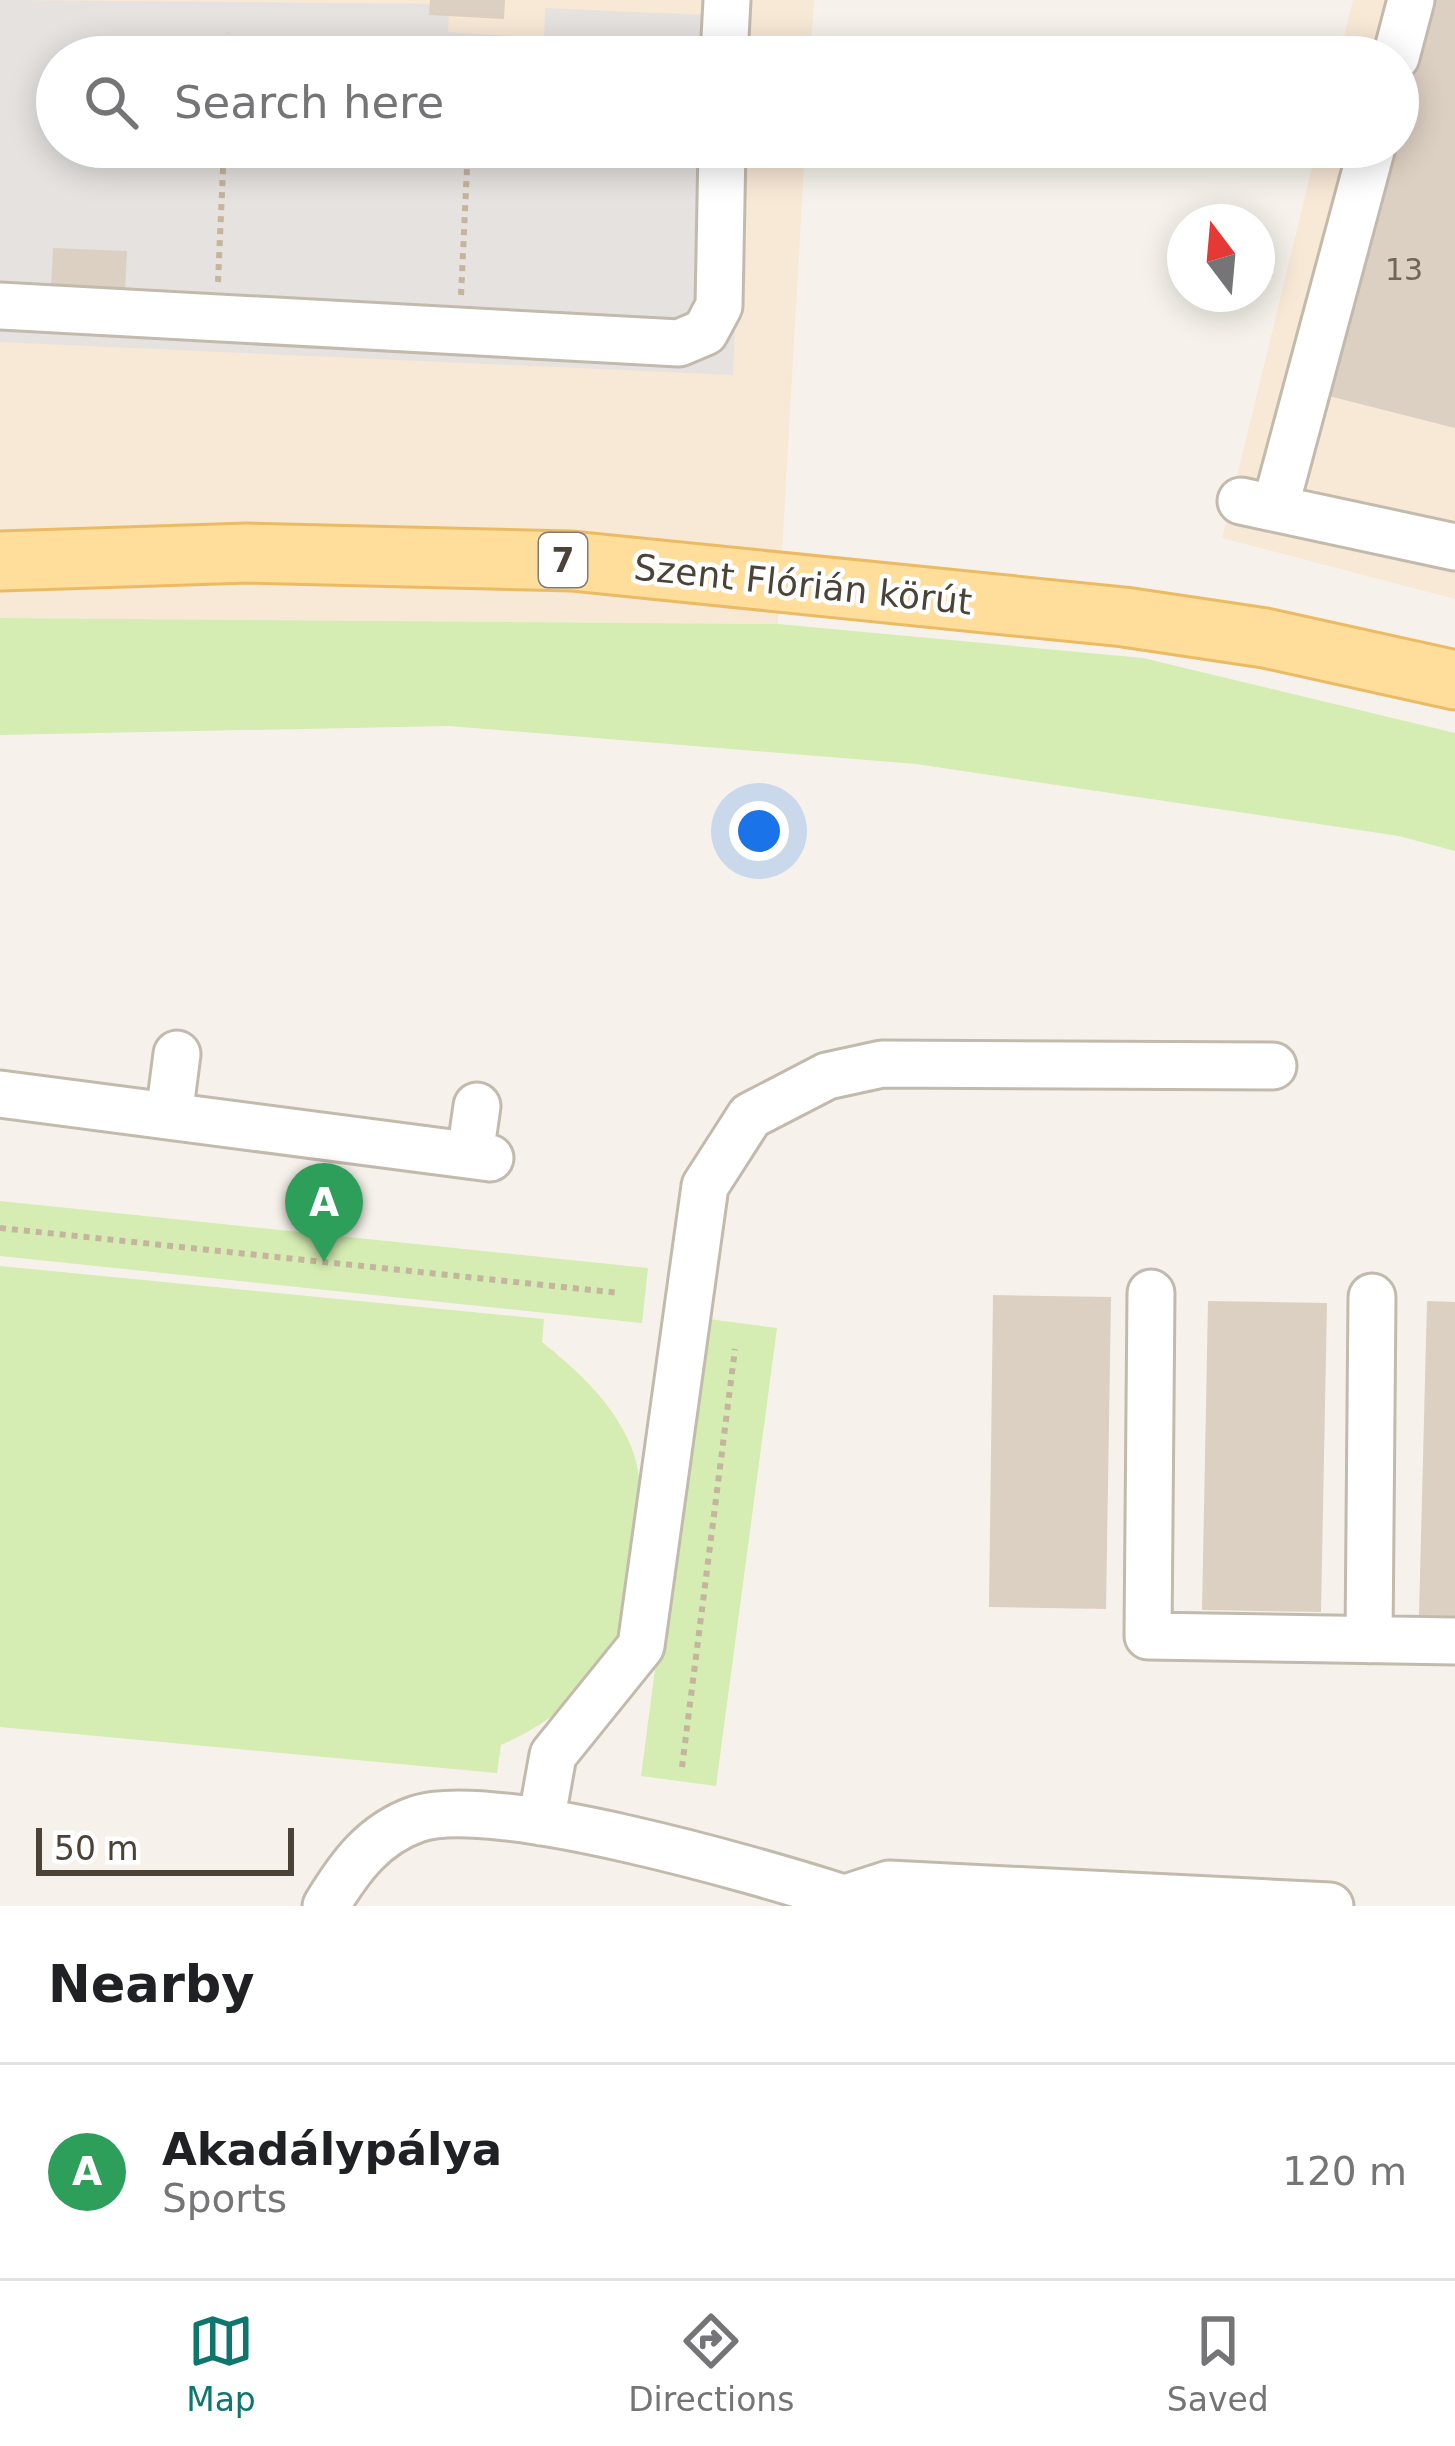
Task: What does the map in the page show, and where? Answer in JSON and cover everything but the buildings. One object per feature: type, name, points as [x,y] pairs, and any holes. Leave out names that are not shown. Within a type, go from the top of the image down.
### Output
[{"type":"main road","name":"Szent Flórián körút","points":[[0,561],[248,553],[572,561],[1124,617],[1264,638],[1455,680]]},
{"type":"lane","points":[[725,36],[727,0]]},
{"type":"lane","points":[[1402,36],[1411,0]]},
{"type":"lane","points":[[0,306],[679,343],[706,332],[719,306],[722,168]]},
{"type":"lane","points":[[1365,168],[1258,505],[1455,548]]},
{"type":"lane","points":[[169,1116],[177,1054]]},
{"type":"lane","points":[[541,1822],[553,1755],[641,1646],[705,1186],[750,1116],[827,1076],[882,1064],[1273,1066]]},
{"type":"lane","points":[[0,1094],[480,1156],[477,1106]]},
{"type":"lane","points":[[1150,1293],[1148,1636],[1455,1641]]},
{"type":"lane","points":[[1369,1640],[1372,1297]]},
{"type":"lane","points":[[326,1906],[352,1863],[384,1835],[420,1817],[541,1822],[743,1866],[831,1901],[889,1884],[1330,1906]]},
{"type":"path","points":[[217,316],[223,168]]},
{"type":"path","points":[[459,328],[467,168]]},
{"type":"path","points":[[0,1228],[620,1293]]},
{"type":"path","points":[[682,1767],[735,1348]]},
{"type":"shaded area","points":[[0,0],[814,0],[811,36],[36,36],[36,168],[804,168],[778,624],[0,618]]},
{"type":"shaded area","points":[[0,0],[449,4],[448,32],[512,36],[36,36],[36,168],[742,168],[733,375],[0,342]]},
{"type":"shaded area","points":[[1353,0],[1455,0],[1455,599],[1222,538],[1312,168],[1419,168],[1419,36],[1344,36]]},
{"type":"shaded area","points":[[545,8],[749,17],[749,36],[544,36]]},
{"type":"green space","points":[[0,618],[778,624],[1143,658],[1455,733],[1455,851],[1399,836],[916,764],[449,726],[0,735]]},
{"type":"green space","points":[[0,1201],[648,1268],[642,1323],[0,1256]]},
{"type":"green space","points":[[0,1266],[544,1319],[542,1342],[604,1402],[623,1430],[638,1469],[635,1602],[614,1654],[563,1708],[501,1745],[497,1773],[0,1727]]},
{"type":"green space","points":[[701,1318],[777,1328],[716,1786],[641,1776]]},
{"type":"place","name":"Akadálypálya","points":[[324,1262]]}]
